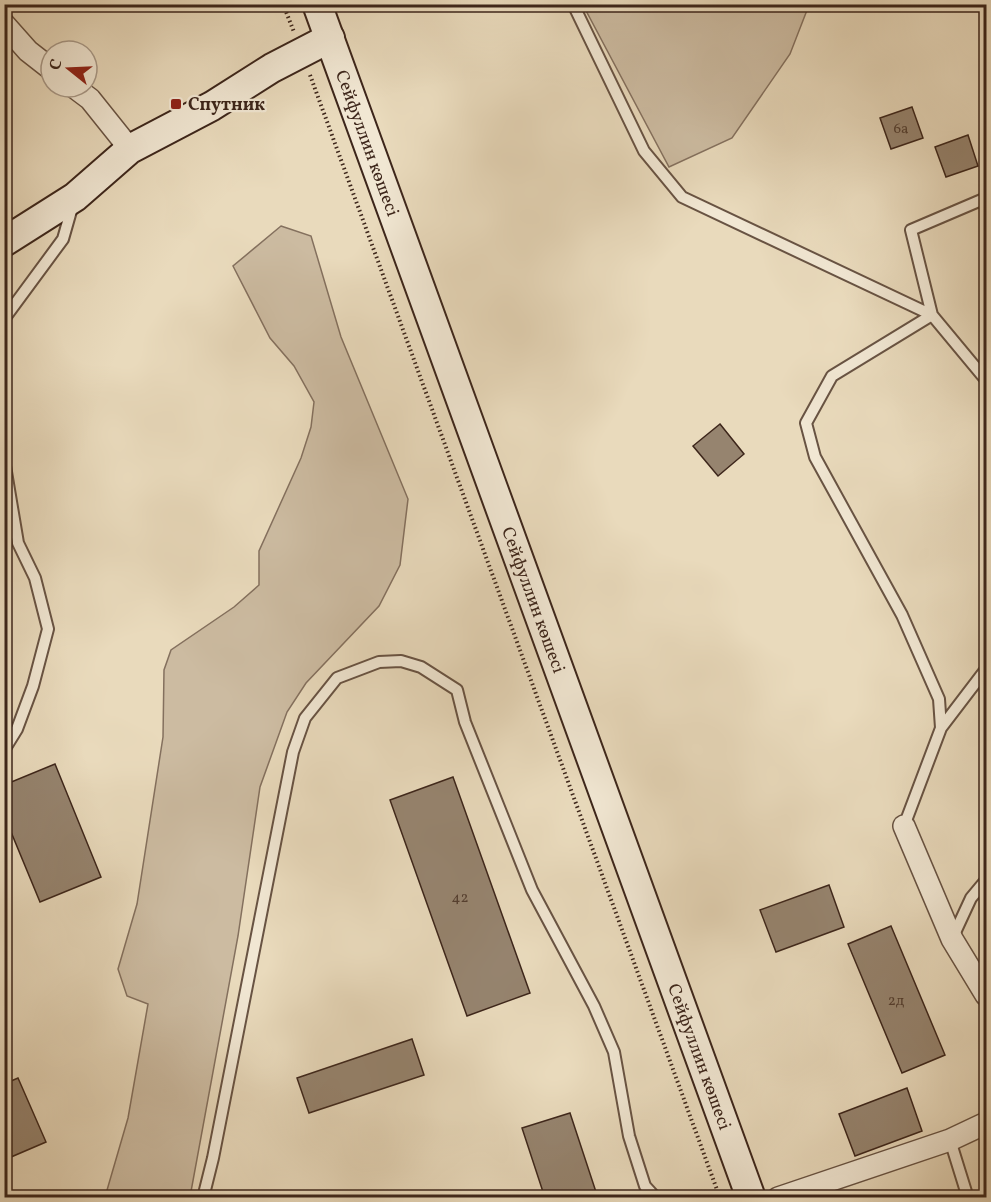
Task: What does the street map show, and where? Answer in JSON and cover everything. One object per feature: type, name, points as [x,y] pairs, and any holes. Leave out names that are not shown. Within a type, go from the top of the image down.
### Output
[{"type":"main road","name":"Сейфуллин көшесі","points":[[316,4],[751,1197]]},
{"type":"main road","points":[[4,242],[75,197],[130,149],[212,106],[302,52],[330,38]]},
{"type":"street","points":[[4,24],[28,51],[39,60]]},
{"type":"street","points":[[90,99],[130,149]]},
{"type":"street","points":[[904,826],[952,939],[987,995]]},
{"type":"street","points":[[778,1197],[822,1191],[987,1123]]},
{"type":"lane","points":[[573,4],[644,151],[682,196],[932,315],[987,380]]},
{"type":"lane","points":[[4,318],[63,238],[75,197]]},
{"type":"lane","points":[[932,315],[911,230],[987,198]]},
{"type":"lane","points":[[932,315],[832,376],[806,423],[814,457],[902,615],[930,678],[939,699],[941,728]]},
{"type":"lane","points":[[4,460],[18,543],[35,578],[48,629],[33,686],[17,729],[4,750]]},
{"type":"lane","points":[[203,1197],[213,1158],[293,752],[305,718],[337,678],[379,662],[401,661],[421,667],[457,690],[465,722],[532,890],[594,1006],[614,1052],[629,1136],[645,1186],[656,1197]]},
{"type":"lane","points":[[904,826],[941,728],[987,669]]},
{"type":"lane","points":[[952,939],[971,898],[987,880]]},
{"type":"lane","points":[[950,1140],[968,1197]]},
{"type":"path","points":[[283,4],[720,1197]]},
{"type":"shaded area","points":[[583,5],[809,5],[790,54],[732,138],[669,167]]},
{"type":"shaded area","points":[[281,226],[311,236],[341,337],[408,499],[400,565],[379,606],[306,683],[287,712],[260,787],[238,936],[190,1197],[105,1197],[128,1118],[148,1004],[127,996],[118,969],[137,904],[163,737],[164,670],[171,650],[234,607],[259,585],[259,551],[301,458],[311,427],[314,402],[294,366],[270,338],[233,266]]},
{"type":"building","points":[[912,107],[923,138],[891,149],[880,118]]},
{"type":"building","points":[[968,135],[978,166],[946,177],[935,147]]},
{"type":"building","points":[[720,424],[744,454],[718,476],[693,446]]},
{"type":"building","points":[[55,764],[101,877],[40,902],[4,815],[4,785]]},
{"type":"building","points":[[453,777],[530,993],[467,1016],[390,800]]},
{"type":"building","points":[[829,885],[844,927],[776,952],[760,910]]},
{"type":"building","points":[[891,926],[945,1055],[902,1073],[848,944]]},
{"type":"building","points":[[412,1039],[424,1075],[309,1113],[297,1078]]},
{"type":"building","points":[[18,1078],[46,1142],[4,1160],[4,1084]]},
{"type":"building","points":[[907,1088],[922,1131],[855,1156],[839,1114]]},
{"type":"building","points":[[570,1113],[598,1198],[545,1198],[522,1128]]},
{"type":"place","name":"Спутник","points":[[176,104]]}]
